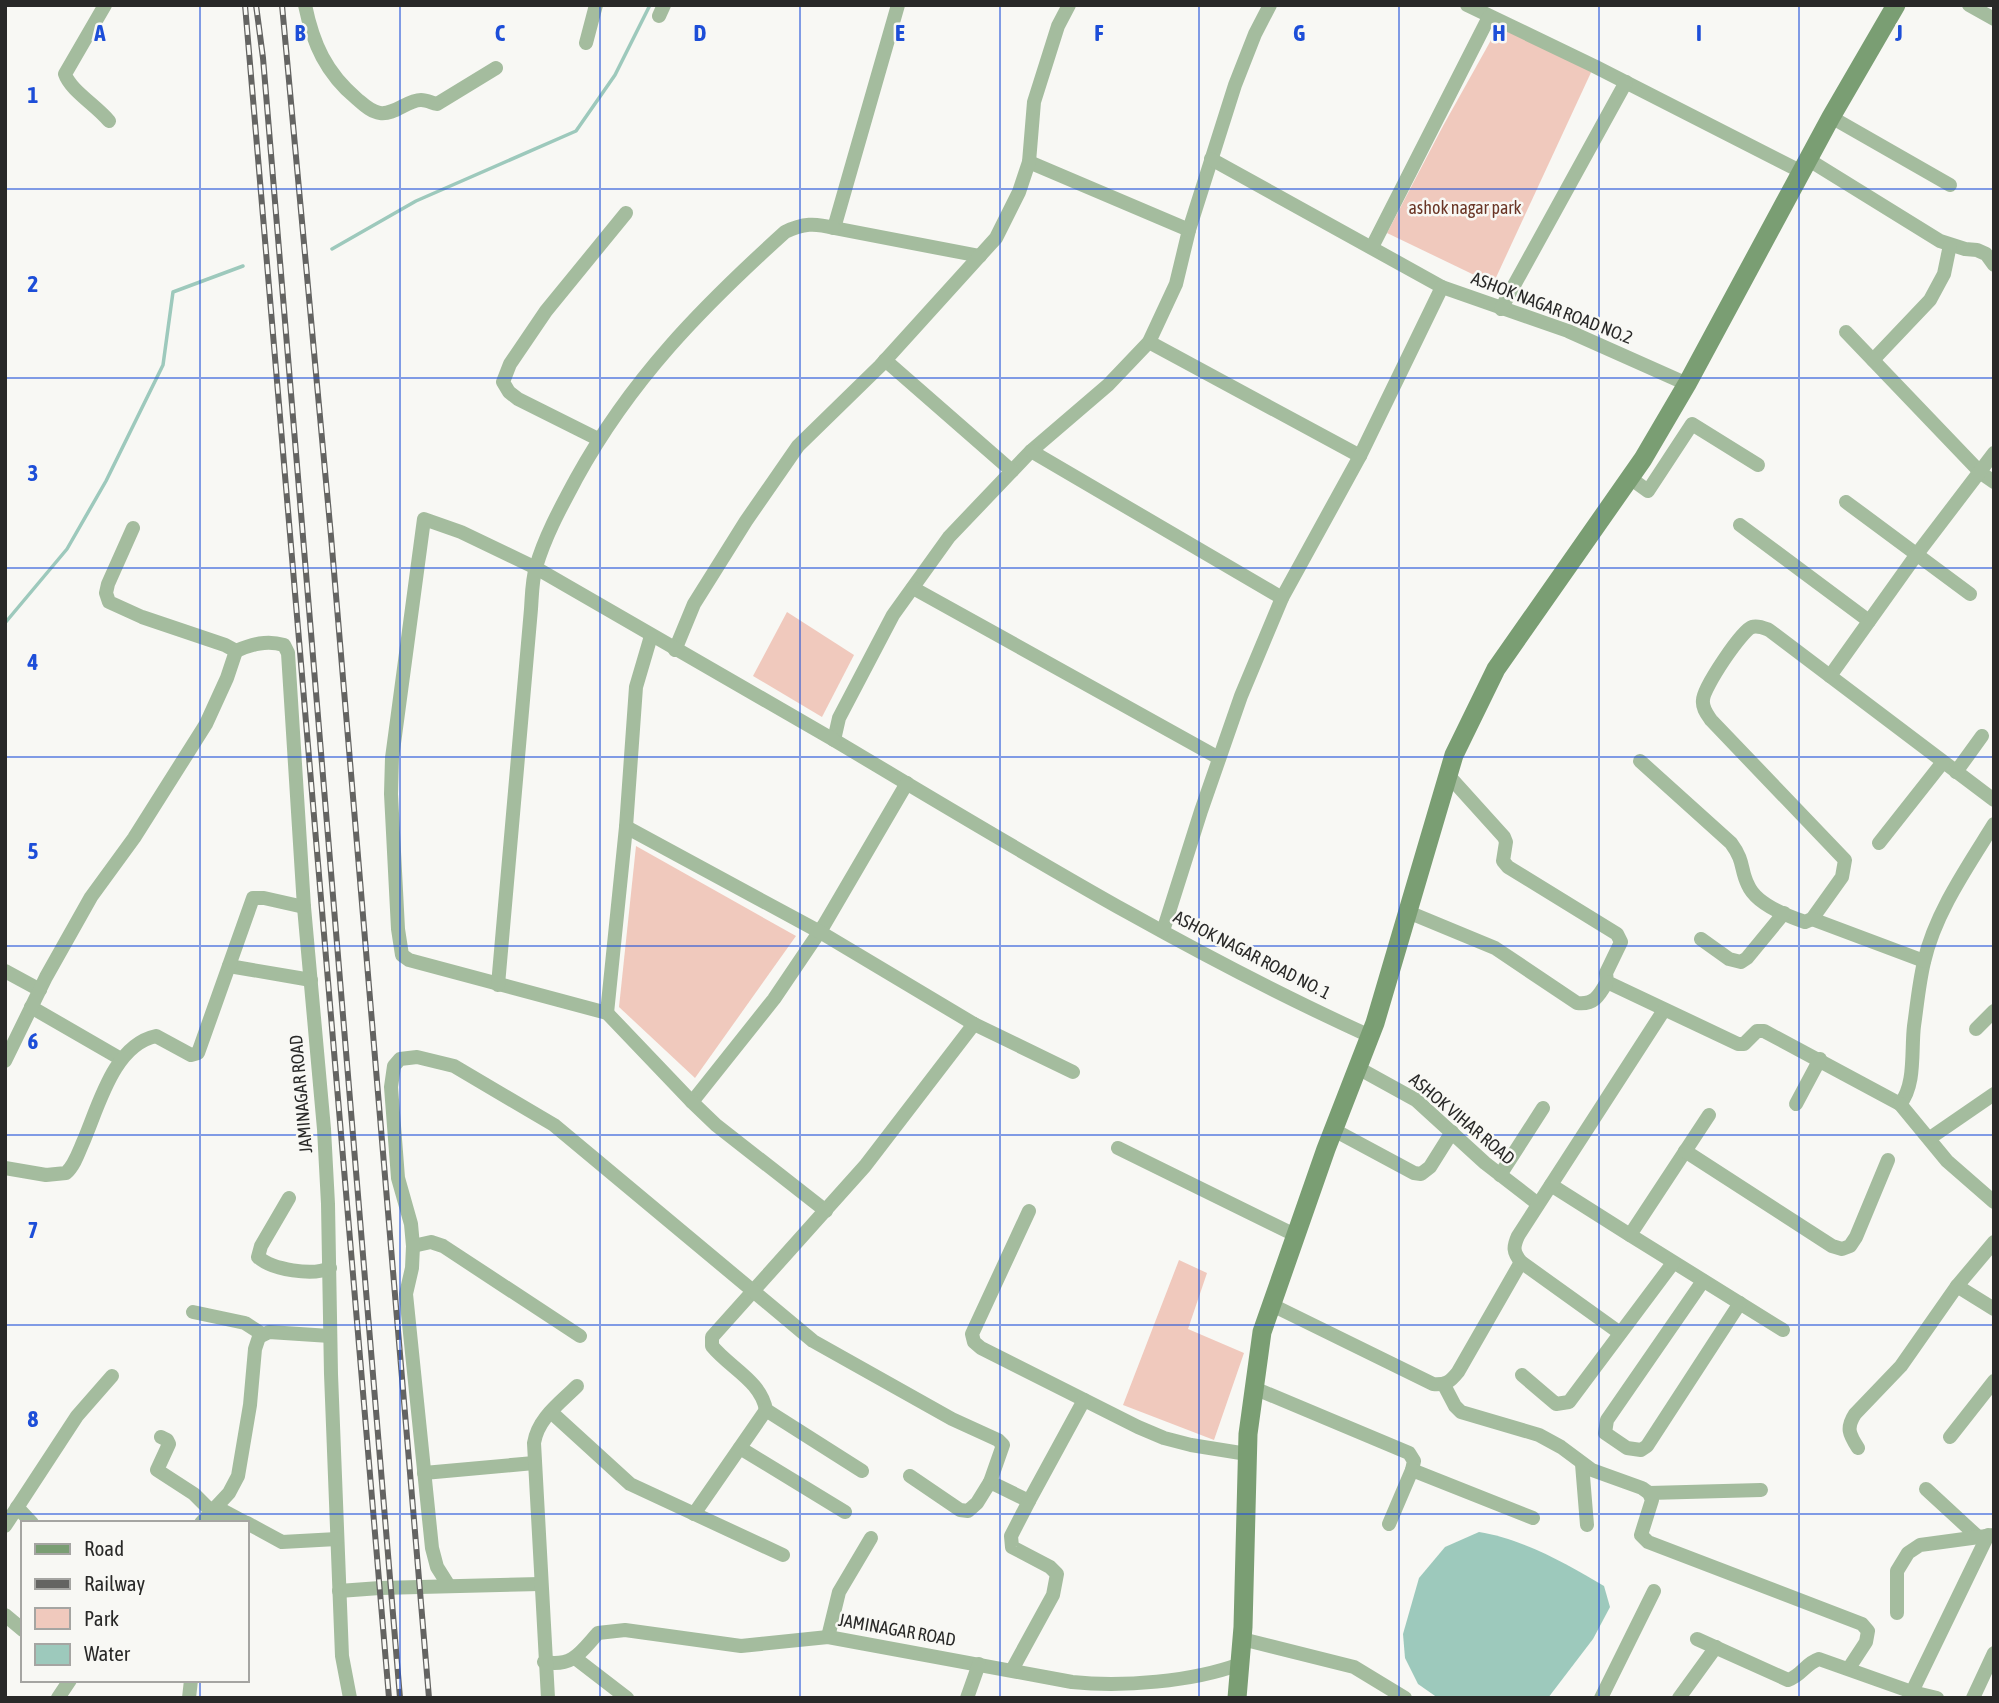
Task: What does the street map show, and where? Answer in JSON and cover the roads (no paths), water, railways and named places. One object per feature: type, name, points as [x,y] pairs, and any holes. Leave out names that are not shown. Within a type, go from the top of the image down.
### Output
[{"type":"street","points":[[104,5],[65,74],[68,82],[109,121]]},
{"type":"street","points":[[305,5],[323,61],[343,87],[376,112],[385,113],[417,100],[437,104],[496,68]]},
{"type":"street","points":[[586,43],[596,5]]},
{"type":"street","points":[[834,228],[898,5]]},
{"type":"street","points":[[675,650],[694,604],[799,446],[885,360],[996,238],[1029,162],[1034,102],[1058,26],[1069,5]]},
{"type":"street","points":[[834,740],[839,718],[893,615],[949,537],[1031,451],[1108,385],[1149,342],[1176,284],[1189,230],[1235,85],[1255,34],[1270,5]]},
{"type":"street","points":[[1467,5],[1806,166],[1950,245],[1991,255]]},
{"type":"street","points":[[1969,5],[1994,19]]},
{"type":"street","points":[[1237,1698],[1242,1639],[1247,1454],[1262,1332],[1295,1235],[1370,1036],[1454,755],[1496,669],[1630,478],[1687,384],[1889,8]]},
{"type":"street","points":[[1372,247],[1489,17]]},
{"type":"street","points":[[1501,309],[1626,82]]},
{"type":"street","points":[[1831,117],[1950,185]]},
{"type":"street","name":"ASHOK NAGAR ROAD NO.2","points":[[1212,159],[1442,287],[1568,331],[1687,384]]},
{"type":"street","points":[[1029,162],[1189,230]]},
{"type":"street","points":[[598,439],[518,399],[509,392],[503,382],[510,364],[546,311],[625,213]]},
{"type":"street","points":[[826,1211],[716,1125],[607,1013],[498,985],[524,674],[536,568],[561,506],[598,439],[661,354],[728,284],[785,232],[797,225],[812,223],[980,256]]},
{"type":"street","points":[[1873,360],[1930,300],[1944,274],[1950,245]]},
{"type":"street","points":[[1163,931],[1241,696],[1282,598],[1360,456],[1442,287]]},
{"type":"street","points":[[1846,332],[1980,473],[1994,482]]},
{"type":"street","points":[[1149,342],[1360,456]]},
{"type":"street","points":[[885,360],[1012,471]]},
{"type":"street","points":[[1630,478],[1648,491],[1692,424],[1758,465]]},
{"type":"street","points":[[1031,451],[1282,598]]},
{"type":"street","points":[[1830,676],[1917,554],[1994,453]]},
{"type":"street","points":[[1846,502],[1970,594]]},
{"type":"street","name":"ASHOK NAGAR ROAD NO. 1","points":[[498,985],[409,960],[402,955],[392,758],[424,519],[461,532],[536,568],[1118,907],[1266,986],[1370,1036]]},
{"type":"street","points":[[1740,525],[1869,621]]},
{"type":"street","points":[[5,1061],[40,990],[100,882],[134,838],[206,724],[236,651],[142,617],[109,602],[106,593],[108,584],[132,528]]},
{"type":"street","points":[[913,588],[1219,758]]},
{"type":"street","points":[[1640,761],[1731,843],[1741,856],[1746,882],[1752,892],[1784,913],[1805,922],[1812,919],[1842,877],[1846,860],[1704,710],[1706,688],[1742,635],[1751,627],[1760,626],[1769,630],[1994,800]]},
{"type":"street","points":[[607,1013],[626,827],[636,687],[651,636]]},
{"type":"street","name":"JAMINAGAR ROAD","points":[[236,651],[274,642],[284,645],[288,653],[304,907],[324,1129],[342,1656],[350,1698]]},
{"type":"street","points":[[1956,772],[1982,736]]},
{"type":"street","points":[[1879,843],[1943,762]]},
{"type":"street","points":[[1408,912],[1495,948],[1577,1003],[1592,1002],[1598,998],[1607,982],[1606,973],[1621,942],[1617,934],[1508,867],[1503,856],[1507,842],[1448,775]]},
{"type":"street","points":[[692,1102],[774,999],[820,932],[907,783]]},
{"type":"street","points":[[1900,1104],[1907,1096],[1909,1085],[1924,961],[1948,898],[1994,824]]},
{"type":"street","points":[[626,827],[820,932],[974,1024],[1073,1072]]},
{"type":"street","points":[[5,1168],[46,1175],[66,1173],[76,1158],[121,1059],[138,1042],[156,1036],[191,1055],[198,1053],[253,898],[304,907]]},
{"type":"street","points":[[1700,939],[1729,959],[1741,962],[1748,958],[1784,913]]},
{"type":"street","points":[[1812,919],[1924,961]]},
{"type":"street","points":[[229,966],[311,981]]},
{"type":"street","points":[[5,971],[40,990]]},
{"type":"street","points":[[1607,982],[1738,1044],[1744,1044],[1757,1031],[1764,1031],[1900,1104],[1947,1161],[1994,1202]]},
{"type":"street","points":[[31,1007],[121,1059]]},
{"type":"street","points":[[1620,1332],[1521,1262],[1514,1247],[1518,1236],[1664,1010]]},
{"type":"street","points":[[1976,1029],[1994,1011]]},
{"type":"street","points":[[694,1514],[766,1410],[758,1388],[720,1356],[712,1346],[712,1337],[865,1166],[974,1024]]},
{"type":"street","points":[[449,1587],[437,1567],[432,1548],[406,1294],[414,1260],[414,1246],[411,1224],[398,1178],[391,1087],[391,1074],[397,1063],[405,1058],[417,1057],[454,1066],[554,1125],[813,1341],[1003,1445],[990,1482],[977,1503],[968,1511],[960,1510],[910,1476]]},
{"type":"street","points":[[1796,1104],[1820,1059]]},
{"type":"street","name":"ASHOK VIHAR ROAD","points":[[1358,1068],[1416,1100],[1538,1205]]},
{"type":"street","points":[[1930,1139],[1994,1094]]},
{"type":"street","points":[[1500,1175],[1543,1108]]},
{"type":"street","points":[[1630,1235],[1709,1115]]},
{"type":"street","points":[[1334,1130],[1414,1173],[1421,1174],[1430,1167],[1452,1132]]},
{"type":"street","points":[[1118,1148],[1295,1235]]},
{"type":"street","points":[[1685,1151],[1842,1250],[1850,1246],[1856,1237],[1888,1160]]},
{"type":"street","points":[[1551,1185],[1783,1330]]},
{"type":"street","points":[[289,1198],[258,1256],[267,1262],[298,1270],[315,1272],[330,1268]]},
{"type":"street","points":[[1029,1211],[972,1334],[974,1342],[981,1348],[1164,1438],[1247,1454]]},
{"type":"street","points":[[414,1246],[431,1242],[443,1246],[580,1336]]},
{"type":"street","points":[[1858,1448],[1849,1433],[1855,1414],[1901,1366],[1957,1286],[1994,1242]]},
{"type":"street","points":[[1272,1305],[1433,1384],[1444,1385],[1458,1372],[1521,1262]]},
{"type":"street","points":[[1522,1375],[1556,1404],[1569,1402],[1673,1263]]},
{"type":"street","points":[[1703,1281],[1606,1420],[1605,1433],[1627,1448],[1634,1451],[1647,1446],[1740,1303]]},
{"type":"street","points":[[1957,1286],[1994,1309]]},
{"type":"street","points":[[193,1312],[246,1323],[261,1334]]},
{"type":"street","points":[[261,1334],[269,1332],[330,1336]]},
{"type":"street","points":[[203,1521],[233,1488],[238,1476],[250,1405],[255,1349],[261,1334]]},
{"type":"street","points":[[5,1526],[77,1416],[112,1376]]},
{"type":"street","points":[[1950,1437],[1994,1381]]},
{"type":"street","points":[[1444,1385],[1461,1412],[1549,1439],[1592,1470],[1649,1493],[1652,1500],[1641,1535],[1648,1542],[1862,1624],[1868,1632],[1866,1642],[1849,1668]]},
{"type":"street","points":[[548,1698],[534,1464],[536,1430],[578,1386]]},
{"type":"street","points":[[1254,1388],[1403,1449],[1414,1461],[1389,1524]]},
{"type":"street","points":[[1012,1670],[1056,1584],[1057,1574],[1050,1567],[1012,1547],[1011,1536],[1084,1399]]},
{"type":"street","points":[[766,1410],[862,1471]]},
{"type":"street","points":[[551,1412],[630,1484],[783,1555]]},
{"type":"street","points":[[161,1437],[169,1444],[157,1470],[214,1509],[241,1521]]},
{"type":"street","points":[[740,1448],[845,1512]]},
{"type":"street","points":[[424,1473],[534,1464]]},
{"type":"street","points":[[1582,1464],[1587,1525]]},
{"type":"street","points":[[1412,1470],[1533,1518]]},
{"type":"street","points":[[990,1482],[1029,1501]]},
{"type":"street","points":[[1926,1489],[1986,1535]]},
{"type":"street","points":[[1649,1493],[1761,1490]]},
{"type":"street","points":[[17,1507],[31,1521]]},
{"type":"street","points":[[214,1509],[222,1521]]},
{"type":"street","points":[[248,1524],[282,1542],[337,1539]]},
{"type":"street","points":[[1897,1613],[1897,1570],[1908,1553],[1920,1545],[1986,1535]]},
{"type":"street","points":[[1910,1695],[1986,1535]]},
{"type":"street","points":[[828,1637],[839,1592],[871,1538]]},
{"type":"street","points":[[340,1591],[541,1587]]},
{"type":"street","points":[[1601,1698],[1654,1591]]},
{"type":"street","points":[[5,1615],[21,1628]]},
{"type":"street","name":"JAMINAGAR ROAD","points":[[575,1658],[598,1633],[625,1630],[741,1646],[828,1637],[1072,1682],[1125,1685],[1208,1673],[1240,1664]]},
{"type":"street","points":[[1242,1639],[1354,1667],[1405,1698]]},
{"type":"street","points":[[1698,1639],[1788,1680],[1795,1678],[1810,1662],[1819,1659],[1849,1668],[1910,1695],[1937,1698]]},
{"type":"street","points":[[1679,1698],[1716,1647]]},
{"type":"street","points":[[1973,1698],[1994,1653]]},
{"type":"street","points":[[544,1662],[557,1664],[575,1658],[627,1698]]},
{"type":"street","points":[[967,1698],[979,1664]]},
{"type":"street","points":[[58,1698],[69,1682]]},
{"type":"water","points":[[1479,1532],[1527,1546],[1604,1586],[1610,1607],[1593,1639],[1548,1698],[1438,1698],[1418,1684],[1405,1658],[1403,1634],[1419,1578],[1445,1547]]},
{"type":"waterway","points":[[332,249],[416,201],[576,131],[615,75],[650,5]]},
{"type":"waterway","points":[[5,623],[67,549],[106,481],[163,365],[173,292],[243,266]]},
{"type":"railway","points":[[245,5],[389,1698]]},
{"type":"railway","points":[[256,5],[263,58],[400,1698]]},
{"type":"railway","points":[[282,5],[331,536],[429,1698]]},
{"type":"park label","name":"ashok nagar park","points":[[1465,208]]}]
